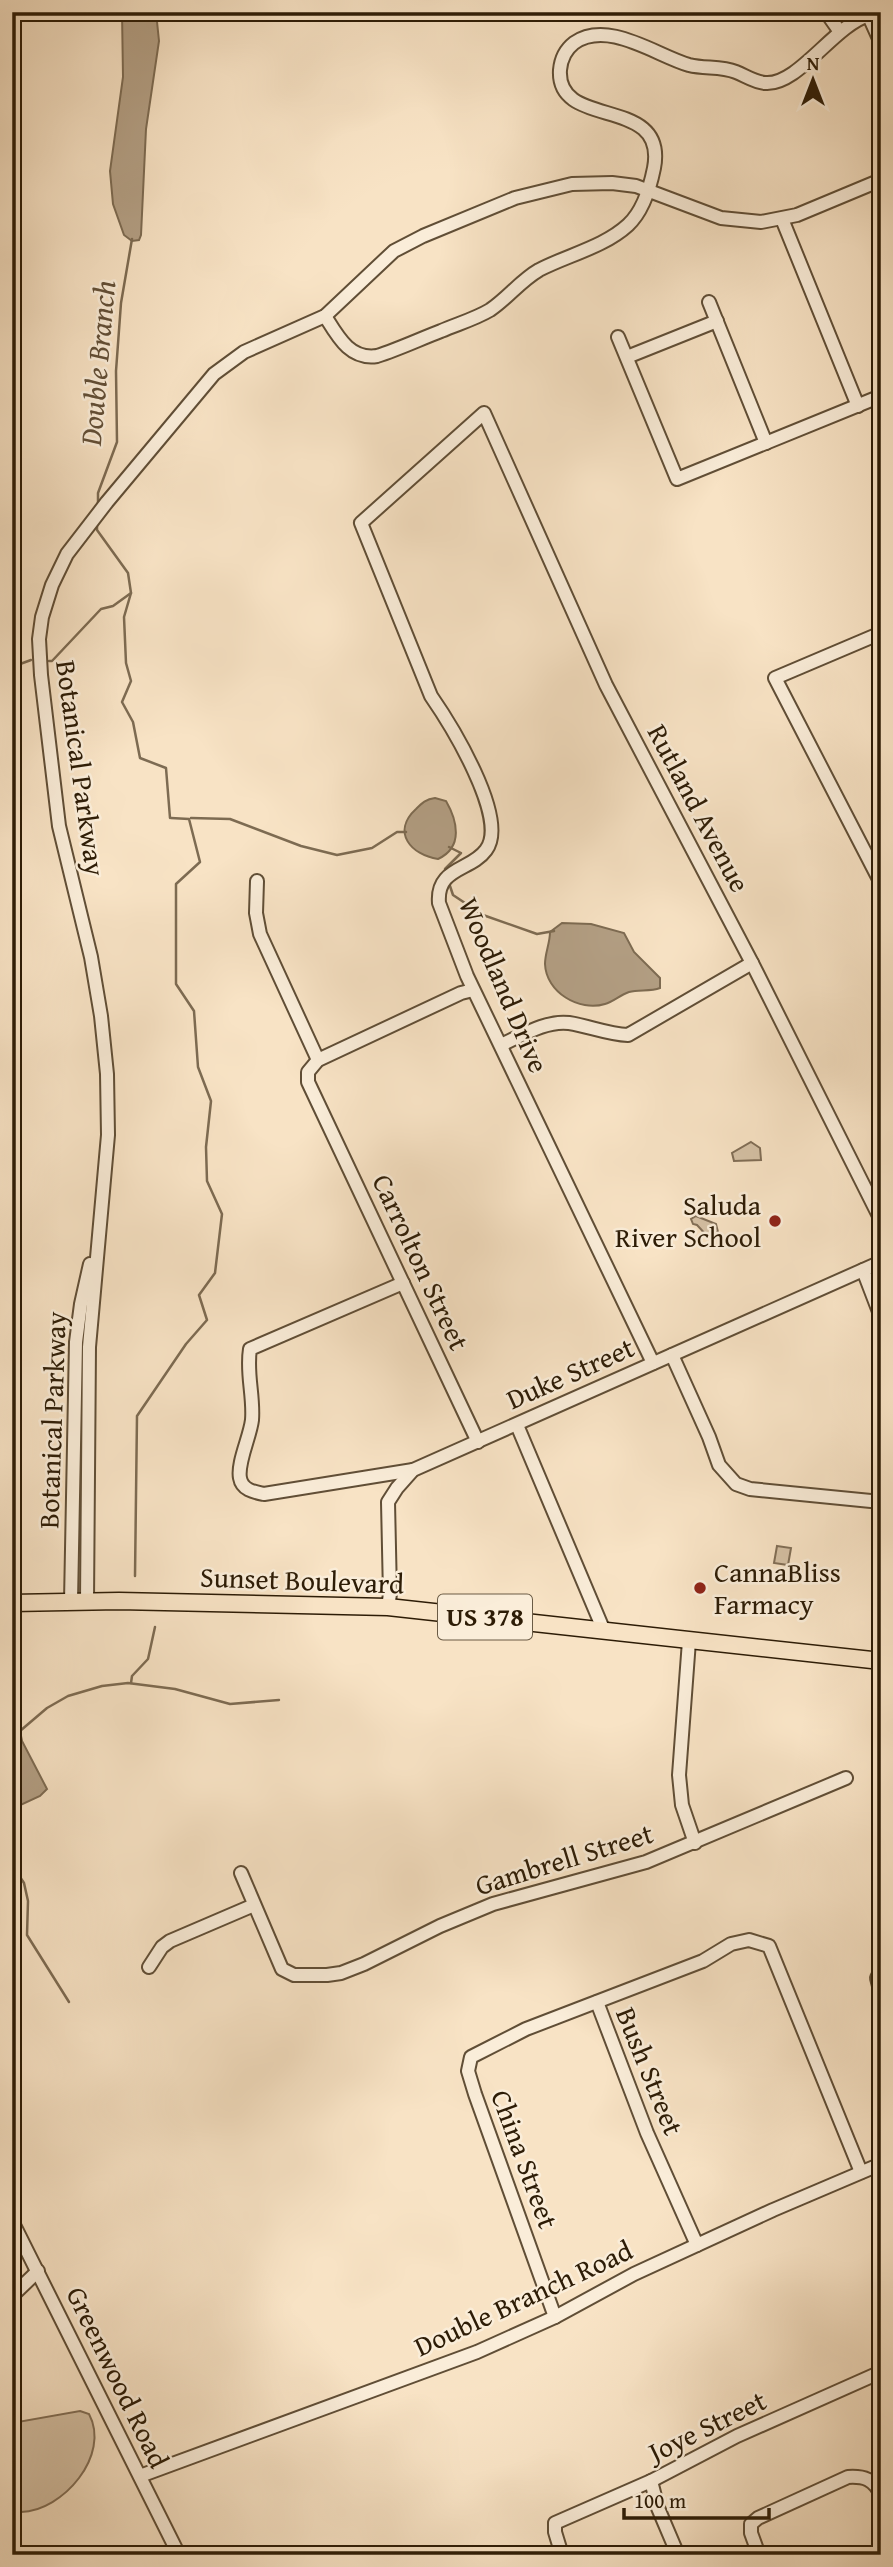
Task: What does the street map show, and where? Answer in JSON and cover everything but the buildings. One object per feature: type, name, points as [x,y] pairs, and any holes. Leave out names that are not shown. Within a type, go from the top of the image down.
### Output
[{"type":"main road","name":"Sunset Boulevard","points":[[12,1603],[79,1601],[388,1607],[881,1661]]},
{"type":"street","points":[[826,12],[840,32]]},
{"type":"street","points":[[326,316],[336,334],[353,352],[367,357],[381,355],[480,315],[498,304],[537,271],[612,237],[635,218],[648,189],[654,166],[654,151],[644,130],[625,117],[585,107],[571,98],[560,79],[561,60],[575,43],[597,36],[633,41],[686,64],[734,71],[757,82],[771,83],[789,76],[840,32],[868,14],[881,43]]},
{"type":"street","name":"Botanical Parkway","points":[[79,1601],[89,1347],[108,1135],[107,1074],[91,957],[57,813],[39,656],[40,628],[46,600],[62,564],[81,535],[203,385],[224,366],[255,346],[326,316],[394,251],[477,213],[531,192],[562,185],[612,183],[648,189],[721,218],[749,222],[782,219],[881,180]]},
{"type":"street","points":[[782,219],[858,405]]},
{"type":"street","points":[[709,302],[766,443]]},
{"type":"street","points":[[627,356],[717,321]]},
{"type":"street","points":[[618,337],[677,479],[881,396]]},
{"type":"street","name":"Woodland Drive","points":[[484,413],[361,523],[430,695],[448,721],[474,771],[491,817],[487,849],[476,859],[450,874],[442,883],[438,894],[439,903],[473,990],[653,1363]]},
{"type":"street","name":"Rutland Avenue","points":[[484,413],[606,685],[752,963],[881,1220]]},
{"type":"street","points":[[881,633],[775,678],[881,883]]},
{"type":"street","points":[[257,881],[256,913],[260,934],[318,1060],[461,993],[473,990]]},
{"type":"street","points":[[501,1045],[541,1027],[567,1022],[609,1034],[628,1035],[752,963]]},
{"type":"street","name":"Carrolton Street","points":[[318,1060],[308,1072],[308,1082],[478,1442]]},
{"type":"street","name":"Duke Street","points":[[388,1607],[388,1502],[413,1470],[881,1262]]},
{"type":"street","points":[[863,1270],[881,1317]]},
{"type":"street","points":[[403,1283],[250,1349],[248,1361],[252,1422],[239,1466],[240,1480],[245,1488],[264,1494],[413,1470]]},
{"type":"street","points":[[671,1355],[719,1465],[736,1484],[750,1489],[881,1502]]},
{"type":"street","points":[[517,1425],[604,1631]]},
{"type":"street","points":[[689,1641],[679,1775],[682,1805],[695,1843]]},
{"type":"street","name":"Gambrell Street","points":[[254,1905],[282,1969],[294,1975],[341,1973],[493,1904],[613,1872],[695,1843],[846,1778]]},
{"type":"street","points":[[149,1967],[162,1947],[170,1941],[254,1905],[241,1873]]},
{"type":"street","points":[[597,2002],[703,1961],[731,1944],[748,1940],[769,1946],[862,2172]]},
{"type":"street","points":[[881,1970],[877,1978],[881,1994]]},
{"type":"street","name":"Bush Street","points":[[471,2057],[526,2029],[597,2002],[647,2133],[698,2245]]},
{"type":"street","name":"China Street","points":[[471,2057],[468,2071],[475,2094],[555,2317]]},
{"type":"street","name":"Double Branch Road","points":[[140,2476],[478,2352],[555,2317],[634,2274],[881,2164]]},
{"type":"street","name":"Greenwood Road","points":[[12,2221],[179,2555]]},
{"type":"street","points":[[12,2296],[37,2270]]},
{"type":"street","name":"Joye Street","points":[[562,2555],[555,2523],[651,2481],[737,2436],[881,2372]]},
{"type":"street","points":[[759,2555],[751,2533],[751,2525],[758,2518],[848,2477],[860,2476],[871,2480],[881,2495]]},
{"type":"street","points":[[651,2481],[658,2508],[678,2555]]},
{"type":"shaded area","points":[[122,12],[156,12],[159,41],[146,129],[141,235],[139,240],[132,241],[124,235],[113,204],[110,171],[123,77]]},
{"type":"shaded area","points":[[435,798],[446,801],[453,816],[456,833],[452,848],[438,859],[420,853],[405,834],[405,826],[416,809],[422,803]]},
{"type":"shaded area","points":[[562,923],[591,924],[624,933],[634,952],[660,978],[660,988],[629,992],[608,1003],[595,1006],[566,998],[551,983],[545,964],[550,932]]},
{"type":"shaded area","points":[[751,1142],[760,1148],[761,1160],[734,1161],[732,1153]]},
{"type":"shaded area","points":[[696,1216],[716,1224],[718,1232],[708,1237],[693,1224],[691,1219]]},
{"type":"shaded area","points":[[777,1546],[791,1548],[788,1565],[774,1563]]},
{"type":"shaded area","points":[[12,1724],[20,1731],[22,1741],[47,1789],[40,1796],[12,1809]]},
{"type":"shaded area","points":[[80,2411],[89,2414],[94,2430],[94,2446],[88,2463],[67,2491],[52,2502],[21,2512],[12,2465],[12,2423]]},
{"type":"waterway","name":"Double Branch","points":[[98,507],[98,493],[117,442],[116,371],[121,303],[132,239]]},
{"type":"waterway","name":"Double Branch","points":[[97,521],[97,530],[128,573],[131,593],[124,617],[126,663],[131,681],[122,702],[133,722],[140,758],[166,768],[170,818]]},
{"type":"waterway","points":[[49,661],[52,661],[101,609],[113,606],[131,593]]},
{"type":"waterway","points":[[12,667],[31,660]]},
{"type":"waterway","name":"Double Branch","points":[[135,1576],[137,1416],[186,1344],[207,1320],[199,1295],[215,1273],[222,1214],[207,1181],[206,1147],[211,1101],[198,1067],[194,1011],[176,984],[176,884],[200,862],[189,819],[171,818]]},
{"type":"waterway","points":[[191,818],[230,819],[301,846],[337,855],[372,848],[397,832],[406,832]]},
{"type":"waterway","points":[[445,869],[461,853],[449,847]]},
{"type":"waterway","points":[[450,886],[453,895],[483,915],[537,934],[554,931]]},
{"type":"waterway","name":"Double Branch","points":[[131,1683],[132,1676],[148,1659],[155,1627]]},
{"type":"waterway","points":[[20,1731],[47,1708],[68,1696],[102,1686],[128,1683],[175,1689],[230,1704],[279,1700]]},
{"type":"waterway","points":[[12,1865],[24,1883],[28,1901],[27,1935],[69,2002]]},
{"type":"place","name":"Saluda River School","points":[[775,1221]]},
{"type":"place","name":"CannaBliss Farmacy","points":[[700,1588]]}]
